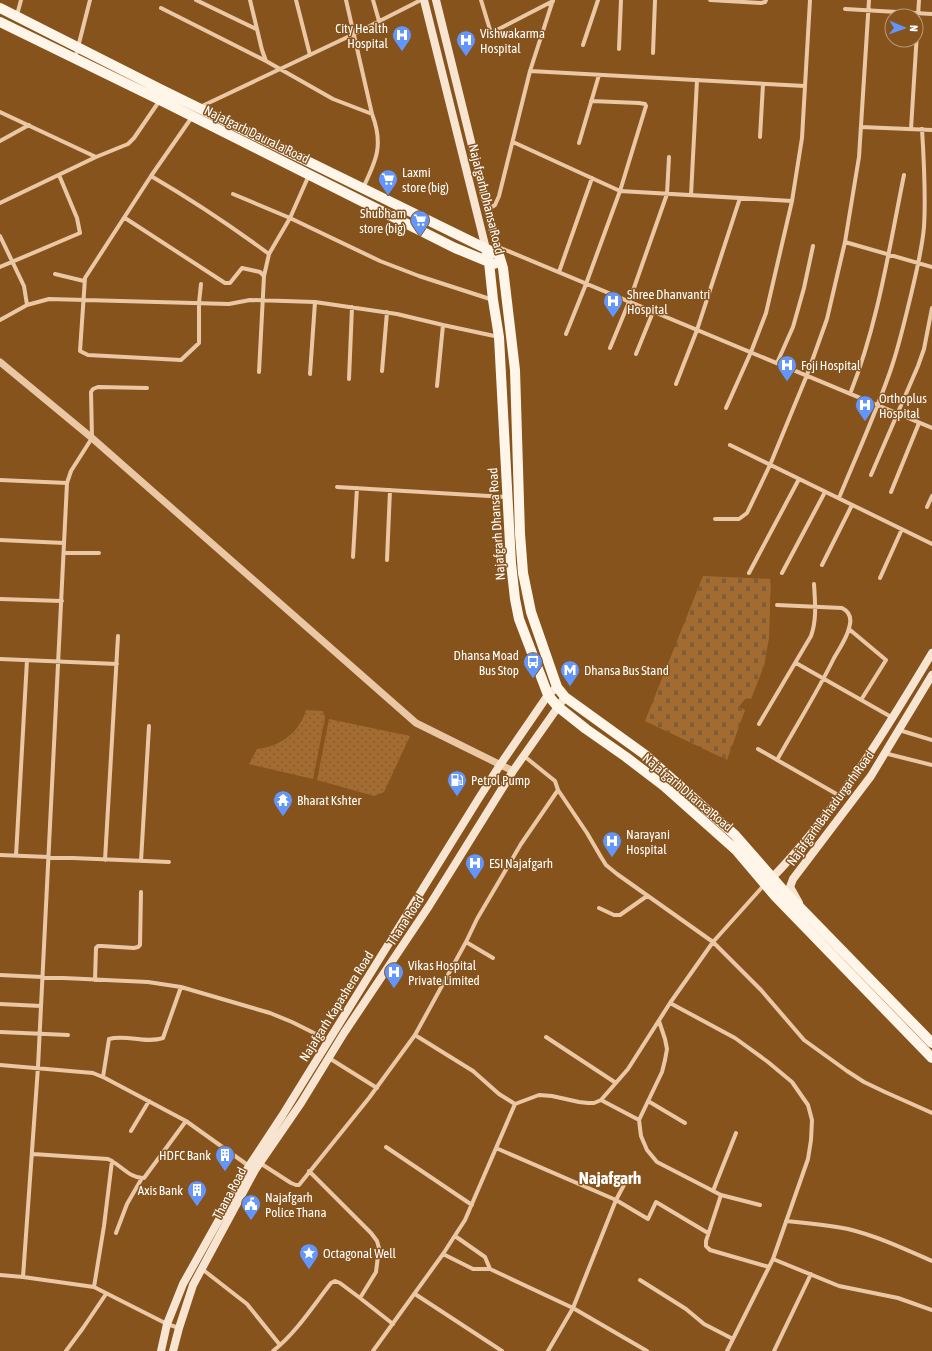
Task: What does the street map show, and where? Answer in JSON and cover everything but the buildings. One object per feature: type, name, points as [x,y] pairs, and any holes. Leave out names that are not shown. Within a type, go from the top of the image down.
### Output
[{"type":"main road","name":"Najafgarh Dhansa Road","points":[[424,0],[494,250],[503,268],[515,370],[520,534],[523,573],[531,612],[561,692]]},
{"type":"main road","name":"Najafgarh Dhansa Road","points":[[436,0],[487,210],[494,250],[489,262],[499,337],[511,563],[515,599],[519,619],[548,695],[557,706],[586,729],[664,786],[769,881],[810,931],[932,1058]]},
{"type":"main road","name":"Najafgarh Daurala Road","points":[[0,8],[198,108],[494,250]]},
{"type":"main road","name":"Najafgarh Daurala Road","points":[[0,22],[160,100],[455,248],[503,268]]},
{"type":"main road","name":"Najafgarh Bahadurgarh Road","points":[[769,881],[809,836],[852,781],[893,718],[932,653]]},
{"type":"main road","name":"Najafgarh Bahadurgarh Road","points":[[807,914],[790,887],[793,879],[871,776],[932,675]]},
{"type":"main road","name":"Najafgarh Kapashera Road","points":[[161,1351],[167,1324],[183,1284],[328,1040],[500,765],[548,695],[561,692]]},
{"type":"main road","name":"Thana Road","points":[[173,1351],[193,1285],[252,1168],[260,1163],[301,1103],[429,906],[513,771],[557,706],[561,692]]},
{"type":"main road","points":[[561,692],[644,754],[735,835],[769,881],[784,891],[932,1043]]},
{"type":"street","points":[[17,17],[21,0]]},
{"type":"street","points":[[75,59],[90,0]]},
{"type":"street","points":[[196,0],[256,29]]},
{"type":"street","points":[[250,0],[256,29],[266,61]]},
{"type":"street","points":[[296,0],[310,55]]},
{"type":"street","points":[[346,0],[377,138],[378,150],[375,161],[363,188]]},
{"type":"street","points":[[373,0],[379,21]]},
{"type":"street","points":[[201,284],[199,304],[199,343],[181,360],[88,355],[80,351],[85,300],[84,281],[151,176],[198,108],[354,34],[421,0]]},
{"type":"street","points":[[481,0],[491,32],[553,0]]},
{"type":"street","points":[[487,210],[495,205],[499,196],[530,71],[553,0]]},
{"type":"street","points":[[583,45],[598,0]]},
{"type":"street","points":[[619,49],[621,0]]},
{"type":"street","points":[[653,53],[655,0]]},
{"type":"street","points":[[710,0],[761,3],[765,2],[766,0]]},
{"type":"street","points":[[726,408],[751,352],[769,303],[792,201],[802,138],[810,0]]},
{"type":"street","points":[[715,519],[731,520],[743,517],[750,508],[770,465],[827,319],[845,242],[857,170],[869,0]]},
{"type":"street","points":[[161,8],[266,61],[334,99],[372,114]]},
{"type":"street","points":[[845,9],[884,12]]},
{"type":"street","points":[[911,129],[916,48]]},
{"type":"street","points":[[530,71],[805,86]]},
{"type":"street","points":[[579,144],[599,75]]},
{"type":"street","points":[[691,195],[697,80]]},
{"type":"street","points":[[760,137],[763,84]]},
{"type":"street","points":[[0,203],[96,156],[128,144],[134,138],[160,100]]},
{"type":"street","points":[[566,334],[620,191],[646,106],[645,104],[639,102],[591,101]]},
{"type":"street","points":[[0,112],[96,156]]},
{"type":"street","points":[[0,141],[28,125]]},
{"type":"street","points":[[861,127],[932,130]]},
{"type":"street","points":[[839,498],[878,405],[902,334],[918,263],[924,226],[924,159],[922,129]]},
{"type":"street","points":[[512,142],[620,191],[792,201]]},
{"type":"street","points":[[610,348],[629,302],[667,194],[669,157]]},
{"type":"street","points":[[0,267],[80,233],[77,218],[59,175]]},
{"type":"street","points":[[260,372],[262,300],[264,276],[269,254],[290,218],[309,175]]},
{"type":"street","points":[[850,394],[861,366],[873,325],[889,255],[904,175]]},
{"type":"street","points":[[151,176],[192,200],[269,254]]},
{"type":"street","points":[[559,272],[592,178]]},
{"type":"street","points":[[233,194],[419,276],[493,300]]},
{"type":"street","points":[[676,384],[697,330],[740,198]]},
{"type":"street","points":[[125,218],[225,283],[230,283],[242,268],[260,272],[264,276]]},
{"type":"street","points":[[0,236],[24,286],[27,305]]},
{"type":"street","points":[[845,242],[932,267]]},
{"type":"street","points":[[777,363],[794,321],[804,288],[813,246]]},
{"type":"street","points":[[494,250],[559,272],[932,428]]},
{"type":"street","points":[[55,274],[84,281]]},
{"type":"street","points":[[0,320],[27,305],[49,299],[199,304],[229,304],[250,300],[262,300],[315,302],[387,312],[499,337]]},
{"type":"street","points":[[310,374],[315,302]]},
{"type":"street","points":[[349,379],[352,307]]},
{"type":"street","points":[[871,475],[899,414],[924,349],[932,308]]},
{"type":"street","points":[[382,371],[387,312]]},
{"type":"street","points":[[636,354],[653,312]]},
{"type":"street","points":[[437,386],[443,325]]},
{"type":"street","points":[[0,362],[92,438],[416,723],[513,771]]},
{"type":"street","points":[[24,1277],[38,1067],[67,483],[71,471],[92,438],[92,389],[98,387],[147,388]]},
{"type":"street","points":[[891,492],[919,423]]},
{"type":"street","points":[[730,445],[932,544]]},
{"type":"street","points":[[749,573],[799,479]]},
{"type":"street","points":[[0,480],[67,483]]},
{"type":"street","points":[[337,487],[507,497]]},
{"type":"street","points":[[353,557],[357,488]]},
{"type":"street","points":[[387,560],[390,490]]},
{"type":"street","points":[[782,573],[825,492]]},
{"type":"street","points":[[927,506],[932,496]]},
{"type":"street","points":[[822,565],[852,505]]},
{"type":"street","points":[[880,578],[902,529]]},
{"type":"street","points":[[0,540],[64,543]]},
{"type":"street","points":[[64,553],[99,553]]},
{"type":"street","points":[[759,724],[813,631],[815,606],[814,584]]},
{"type":"street","points":[[0,598],[62,601]]},
{"type":"street","points":[[777,605],[842,608],[849,614],[850,621],[849,629],[824,678],[777,760]]},
{"type":"street","points":[[849,629],[886,660],[861,700]]},
{"type":"street","points":[[105,860],[118,636]]},
{"type":"street","points":[[0,659],[116,664]]},
{"type":"street","points":[[16,856],[27,660]]},
{"type":"street","points":[[796,662],[893,718]]},
{"type":"street","points":[[141,861],[149,726]]},
{"type":"street","points":[[899,730],[932,740]]},
{"type":"street","points":[[758,749],[840,797]]},
{"type":"street","points":[[884,753],[932,765]]},
{"type":"street","points":[[524,756],[552,777],[558,790],[587,833],[606,865],[647,896],[713,942],[761,990],[804,1040],[864,1082],[932,1113]]},
{"type":"street","points":[[260,1163],[296,1185],[299,1184],[377,1088],[415,1035],[477,919],[521,844],[558,790]]},
{"type":"street","points":[[0,855],[169,862]]},
{"type":"street","points":[[373,1351],[455,1236],[472,1205],[514,1104],[539,1095],[588,1103],[594,1103],[601,1100],[628,1069],[670,1003],[713,942],[769,881]]},
{"type":"street","points":[[95,980],[96,948],[102,946],[134,948],[140,945],[141,892]]},
{"type":"street","points":[[599,908],[614,915],[620,915],[647,896]]},
{"type":"street","points":[[466,942],[493,958]]},
{"type":"street","points":[[0,975],[148,982],[181,987],[270,1013],[328,1040]]},
{"type":"street","points":[[103,1077],[109,1039],[154,1040],[163,1038],[181,987]]},
{"type":"street","points":[[670,1003],[735,1038],[768,1062],[792,1082],[808,1105],[812,1120],[808,1159],[773,1259],[727,1351]]},
{"type":"street","points":[[0,1004],[41,1006]]},
{"type":"street","points":[[659,1021],[666,1039],[666,1060],[662,1072],[639,1120],[641,1136],[647,1150],[657,1162],[721,1195],[760,1205]]},
{"type":"street","points":[[0,1032],[68,1035]]},
{"type":"street","points":[[415,1035],[473,1071],[499,1094],[514,1104]]},
{"type":"street","points":[[546,1038],[616,1083]]},
{"type":"street","points":[[329,1058],[377,1088]]},
{"type":"street","points":[[0,1065],[93,1072],[186,1121],[252,1168]]},
{"type":"street","points":[[601,1100],[639,1120]]},
{"type":"street","points":[[131,1131],[149,1101]]},
{"type":"street","points":[[648,1101],[685,1123]]},
{"type":"street","points":[[116,1233],[126,1204],[142,1178],[144,1178],[148,1173],[186,1121]]},
{"type":"street","points":[[713,1191],[736,1133]]},
{"type":"street","points":[[386,1147],[472,1205]]},
{"type":"street","points":[[496,1148],[616,1200],[648,1219],[656,1202],[708,1234]]},
{"type":"street","points":[[33,1154],[103,1158],[112,1161],[136,1177],[142,1178]]},
{"type":"street","points":[[94,1287],[104,1226],[112,1161]]},
{"type":"street","points":[[310,1171],[377,1241],[379,1248],[376,1272],[360,1298]]},
{"type":"street","points":[[548,1351],[573,1308],[616,1200],[625,1183]]},
{"type":"street","points":[[721,1195],[708,1234],[706,1246],[710,1250],[769,1267]]},
{"type":"street","points":[[786,1221],[832,1226],[861,1232],[932,1261]]},
{"type":"street","points":[[455,1236],[485,1257],[490,1269]]},
{"type":"street","points":[[443,1254],[473,1269],[490,1269],[573,1308],[647,1351]]},
{"type":"street","points":[[773,1259],[839,1286],[898,1298],[932,1310]]},
{"type":"street","points":[[202,1269],[247,1304],[280,1345]]},
{"type":"street","points":[[774,1351],[811,1274]]},
{"type":"street","points":[[0,1275],[94,1287],[167,1324],[179,1328]]},
{"type":"street","points":[[640,1280],[686,1309],[704,1324],[733,1339]]},
{"type":"street","points":[[273,1351],[301,1322],[331,1282],[335,1281],[340,1283],[393,1324]]},
{"type":"street","points":[[66,1351],[80,1334],[106,1294]]},
{"type":"street","points":[[415,1294],[502,1351]]},
{"type":"green space","points":[[703,576],[771,579],[769,638],[764,666],[751,699],[745,699],[739,707],[745,710],[727,760],[645,721]]},
{"type":"green space","points":[[306,710],[323,711],[325,718],[313,779],[249,764],[257,749],[274,745],[288,737],[299,725]]},
{"type":"green space","points":[[329,719],[410,736],[384,792],[374,796],[317,780]]},
{"type":"place","name":"City Health Hospital","points":[[402,52]]},
{"type":"place","name":"Vishwakarma Hospital","points":[[466,57]]},
{"type":"place","name":"Laxmi store (big)","points":[[388,196]]},
{"type":"place","name":"Shubham store (big)","points":[[420,237]]},
{"type":"place","name":"Shree Dhanvantri Hospital","points":[[613,318]]},
{"type":"place","name":"Foji Hospital","points":[[787,382]]},
{"type":"place","name":"Orthoplus Hospital","points":[[865,422]]},
{"type":"place","name":"Dhansa Moad Bus Stop","points":[[533,679]]},
{"type":"place","name":"Dhansa Bus Stand","points":[[570,687]]},
{"type":"place","name":"Petrol Pump","points":[[457,797]]},
{"type":"place","name":"Bharat Kshter","points":[[283,817]]},
{"type":"place","name":"Narayani Hospital","points":[[612,858]]},
{"type":"place","name":"ESI Najafgarh","points":[[475,880]]},
{"type":"place","name":"Vikas Hospital Private Limited","points":[[394,989]]},
{"type":"place","name":"HDFC Bank","points":[[225,1172]]},
{"type":"place","name":"Axis Bank","points":[[197,1207]]},
{"type":"place","name":"Najafgarh Police Thana","points":[[251,1221]]},
{"type":"place","name":"Octagonal Well","points":[[309,1270]]},
{"type":"district","name":"Najafgarh","points":[[610,1178]]}]
